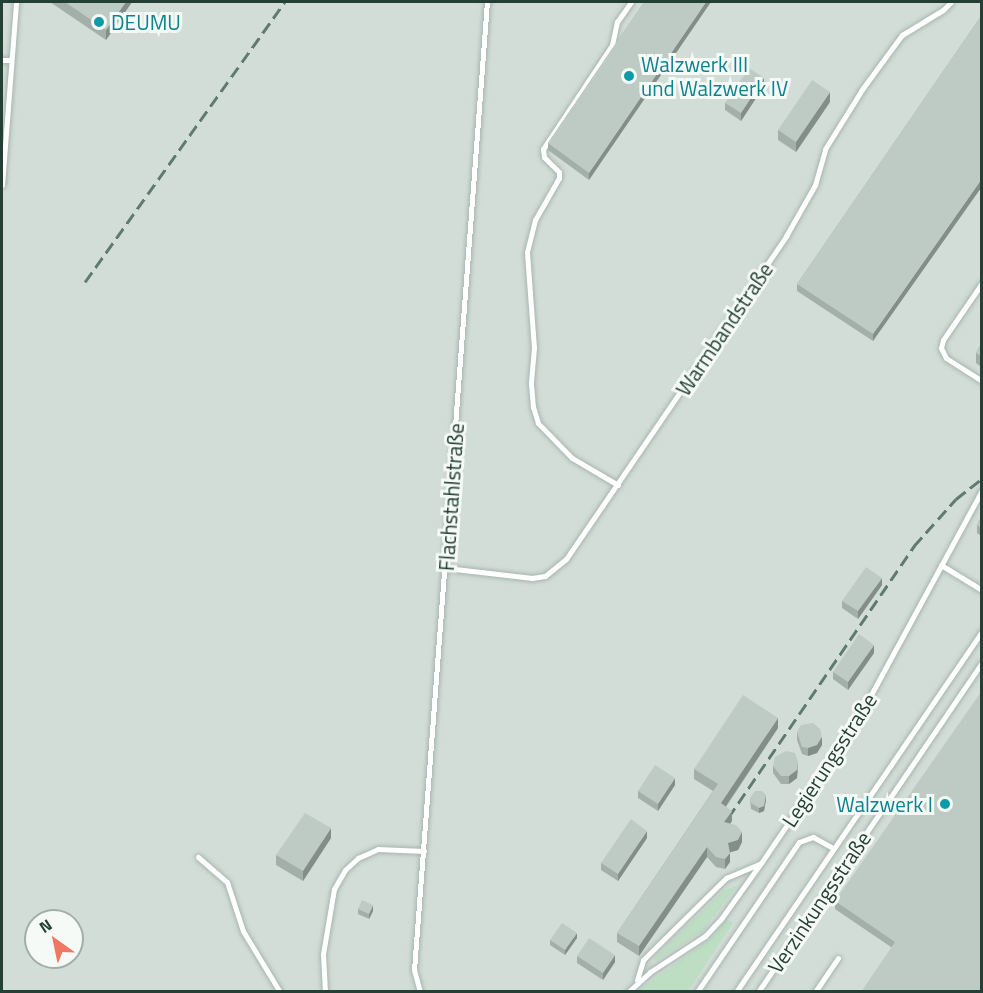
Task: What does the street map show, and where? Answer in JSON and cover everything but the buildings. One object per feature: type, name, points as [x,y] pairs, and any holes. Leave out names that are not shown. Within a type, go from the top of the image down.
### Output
[{"type":"lane","points":[[2,185],[4,129],[16,2]]},
{"type":"lane","name":"Flachstahlstraße","points":[[420,992],[414,970],[487,2]]},
{"type":"lane","points":[[618,485],[572,458],[538,423],[533,407],[531,382],[534,348],[527,252],[535,220],[559,178],[559,172],[544,157],[543,150],[612,45],[618,22],[631,2]]},
{"type":"lane","name":"Warmbandstraße","points":[[446,568],[509,577],[545,576],[567,559],[791,228],[815,185],[825,149],[869,79],[902,35],[951,2]]},
{"type":"lane","points":[[2,60],[11,60]]},
{"type":"lane","points":[[981,283],[943,340],[941,348],[946,358],[981,381]]},
{"type":"lane","name":"Legierungsstraße","points":[[628,992],[636,982],[705,936],[721,919],[761,863],[839,752],[981,490]]},
{"type":"lane","points":[[941,565],[981,590]]},
{"type":"lane","points":[[736,992],[981,632]]},
{"type":"lane","name":"Verzinkungsstraße","points":[[758,992],[981,663]]},
{"type":"lane","points":[[697,992],[799,842],[813,837],[833,848]]},
{"type":"lane","points":[[325,992],[323,954],[334,889],[345,870],[358,858],[378,849],[424,850]]},
{"type":"lane","points":[[198,857],[227,882],[243,931],[280,992]]},
{"type":"lane","points":[[636,982],[643,960],[726,878],[761,863]]},
{"type":"lane","points":[[815,992],[838,958]]},
{"type":"shaded area","points":[[2,2],[981,2],[981,991],[2,992]]},
{"type":"green space","points":[[737,886],[703,931],[656,961],[654,958],[724,890]]},
{"type":"green space","points":[[727,919],[733,923],[688,991],[637,991],[709,940]]},
{"type":"railway","points":[[85,282],[285,2]]},
{"type":"railway","points":[[728,818],[914,546],[956,499],[982,479]]},
{"type":"place","name":"DEUMU","points":[[99,22]]},
{"type":"place","name":"Walzwerk III und Walzwerk IV","points":[[629,76]]},
{"type":"place","name":"Walzwerk I","points":[[945,804]]}]
